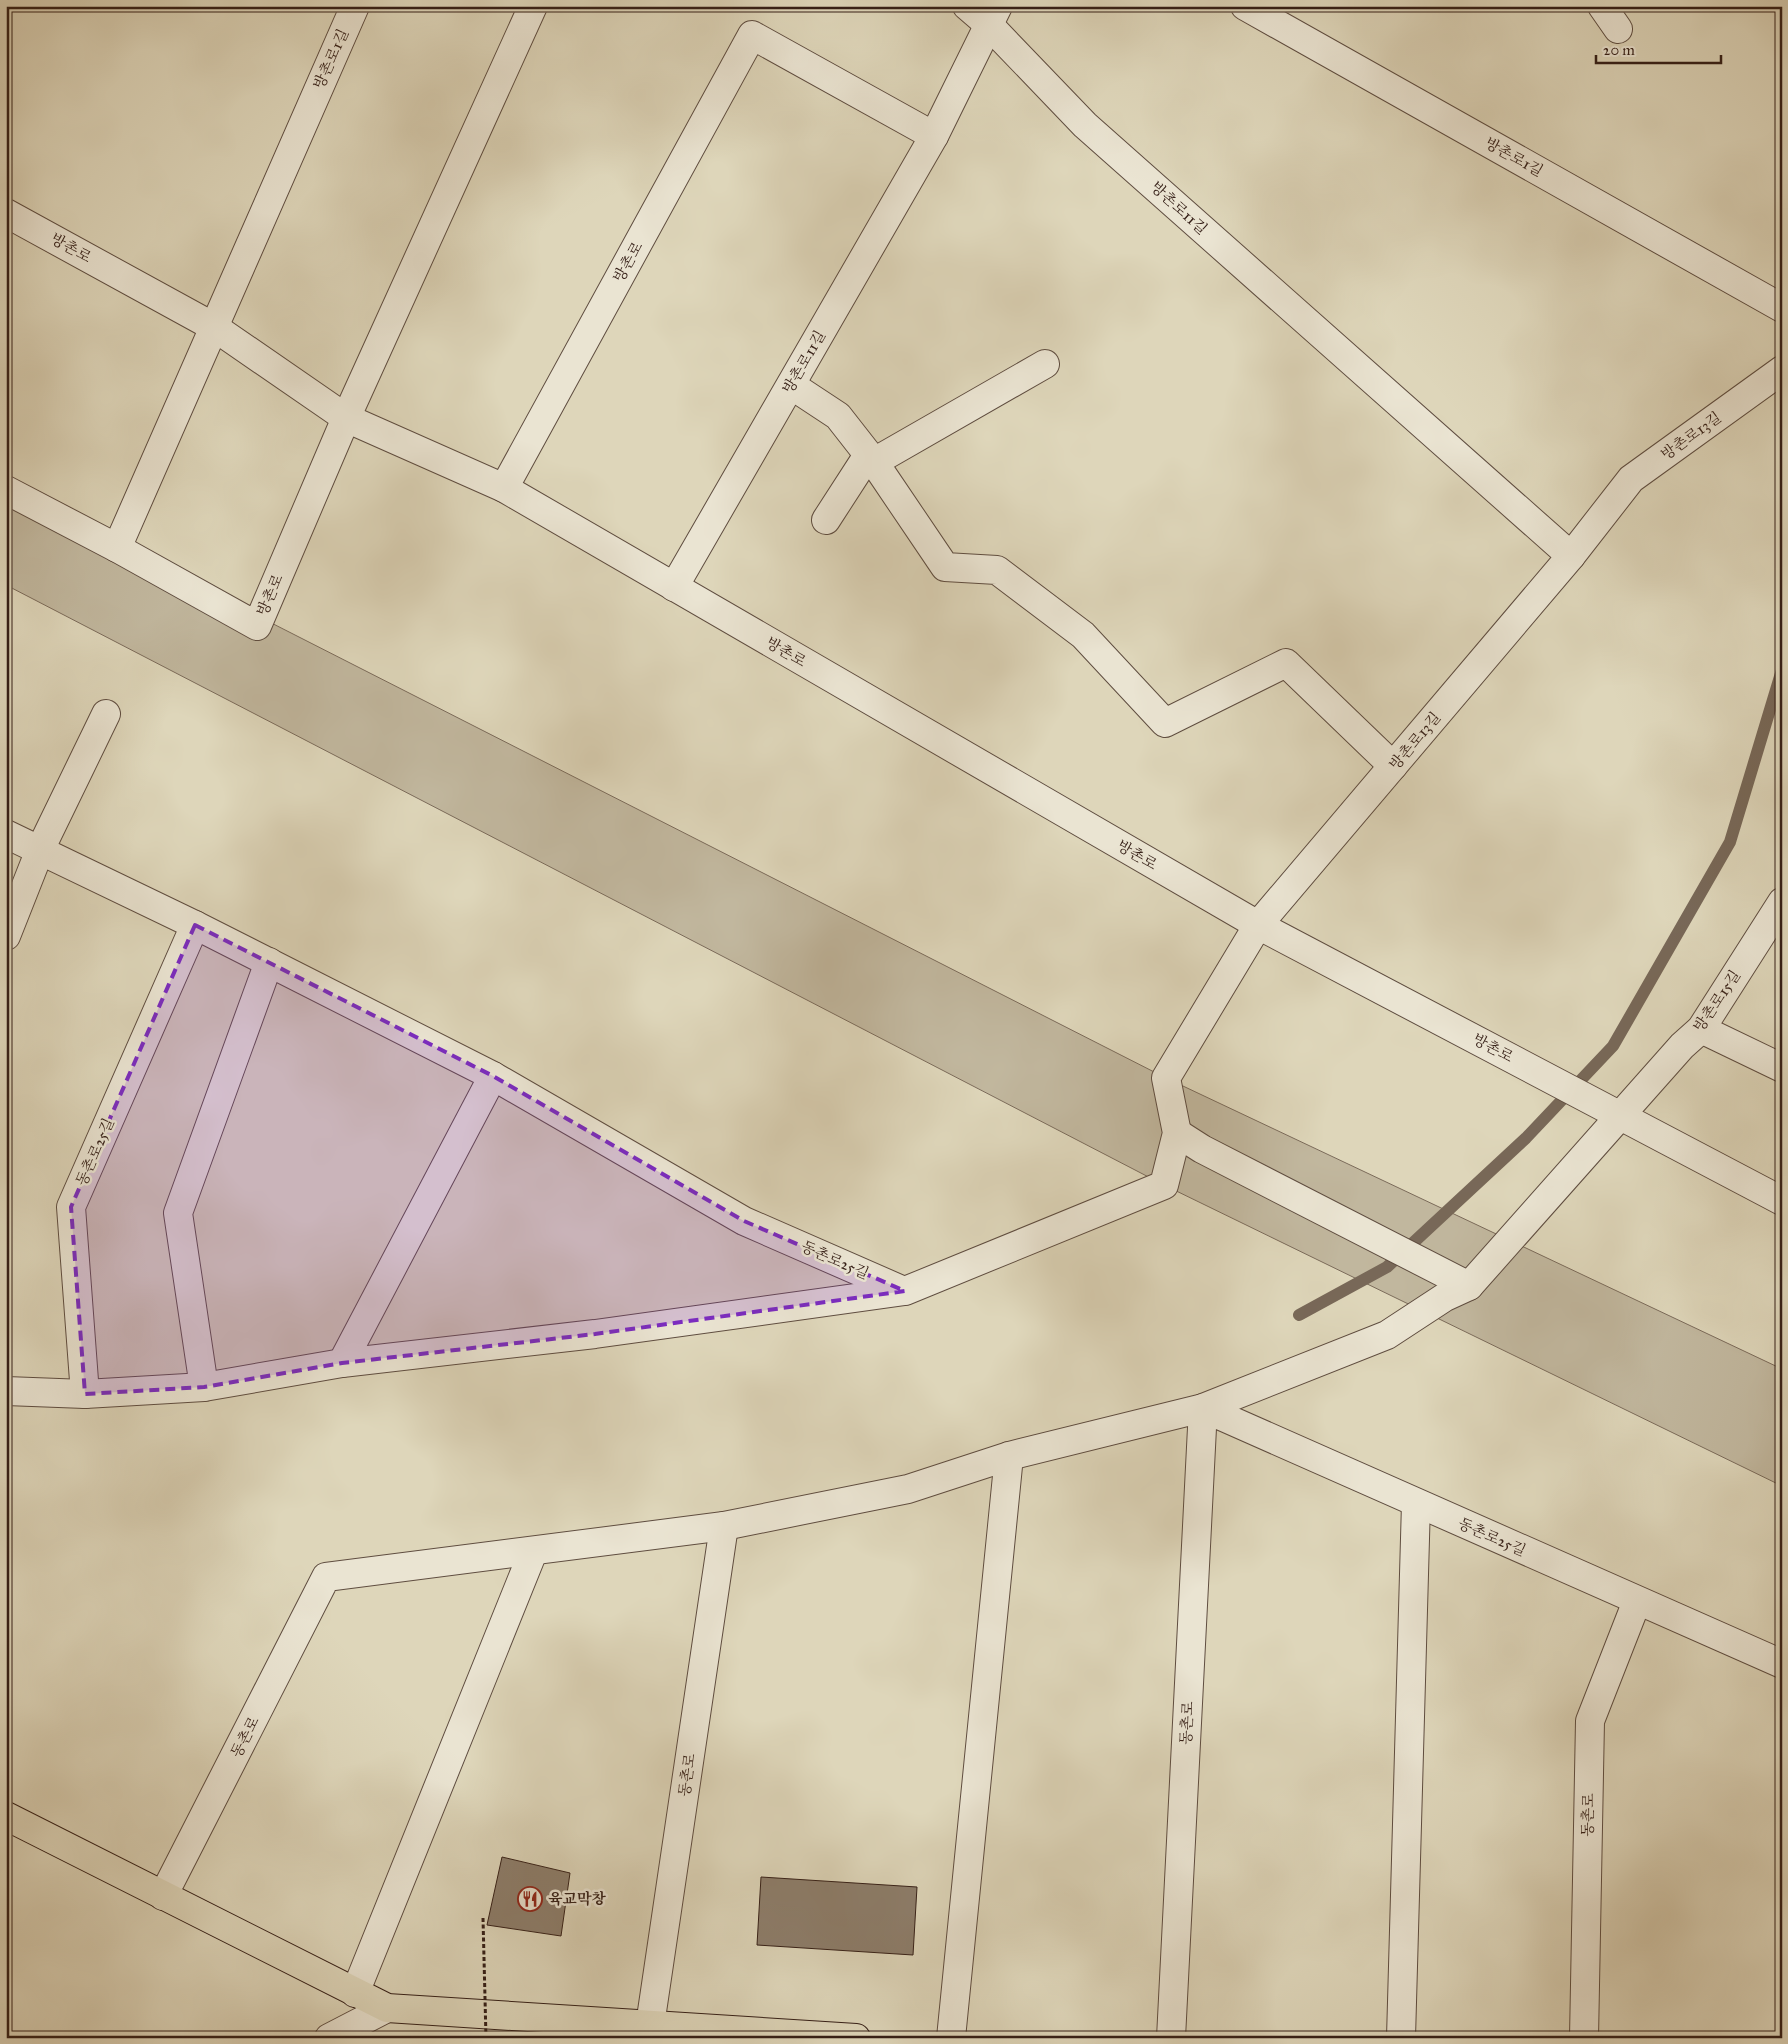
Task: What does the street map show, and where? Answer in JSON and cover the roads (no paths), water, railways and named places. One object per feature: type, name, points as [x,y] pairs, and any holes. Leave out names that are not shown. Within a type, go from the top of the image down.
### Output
[{"type":"main road","points":[[6,1816],[387,2008],[856,2038]]},
{"type":"street","name":"방촌로1길","points":[[214,326],[355,6]]},
{"type":"street","name":"방촌로","points":[[6,490],[117,548],[257,626],[346,418],[533,6]]},
{"type":"street","name":"방촌로11길","points":[[967,6],[993,16],[1085,125],[1571,556]]},
{"type":"street","name":"방촌로1길","points":[[1246,6],[1782,308]]},
{"type":"street","points":[[1602,6],[1618,29]]},
{"type":"street","name":"방촌로11길","points":[[674,588],[934,136],[993,16]]},
{"type":"street","name":"방촌로","points":[[504,488],[752,35],[934,136]]},
{"type":"street","name":"방촌로","points":[[6,213],[214,326],[346,418],[504,488],[1258,925],[1782,1201]]},
{"type":"street","points":[[117,548],[214,326]]},
{"type":"street","points":[[826,520],[871,459],[1046,364]]},
{"type":"street","name":"방촌로13길","points":[[1177,1133],[1166,1078],[1258,925],[1571,556],[1631,479],[1782,370]]},
{"type":"street","points":[[791,385],[838,416],[871,459],[946,567],[997,570],[1083,635],[1165,723],[1286,663],[1393,766]]},
{"type":"street","points":[[6,936],[40,850],[106,714]]},
{"type":"street","name":"동촌로25길","points":[[6,834],[195,925],[493,1076],[744,1221],[905,1291]]},
{"type":"street","name":"방촌로15길","points":[[1469,1286],[1682,1046],[1701,1029],[1782,902]]},
{"type":"street","name":"동촌로25길","points":[[85,1394],[72,1207],[195,925]]},
{"type":"street","points":[[204,1387],[178,1213],[269,962]]},
{"type":"street","points":[[1701,1029],[1782,1068]]},
{"type":"street","points":[[342,1363],[493,1076]]},
{"type":"street","points":[[905,1291],[1164,1185],[1177,1133],[1202,1149],[1469,1286]]},
{"type":"street","points":[[355,1993],[533,1552],[724,1526],[908,1489],[1009,1456],[1203,1408],[1387,1335],[1445,1296],[1469,1286]]},
{"type":"street","name":"동촌로25길","points":[[6,1391],[85,1394],[204,1387],[342,1363],[595,1334],[905,1291]]},
{"type":"street","name":"동촌로25길","points":[[1203,1408],[1782,1664]]},
{"type":"street","name":"동촌로","points":[[1171,2038],[1203,1408]]},
{"type":"street","points":[[951,2038],[1009,1456]]},
{"type":"street","points":[[1401,2038],[1416,1503]]},
{"type":"street","name":"동촌로","points":[[650,2025],[724,1526]]},
{"type":"street","name":"동촌로","points":[[163,1896],[326,1577],[533,1552]]},
{"type":"street","name":"동촌로","points":[[1584,2038],[1590,1721],[1637,1601]]},
{"type":"street","points":[[329,2038],[387,2008]]},
{"type":"waterway","points":[[1299,1315],[1387,1267],[1526,1138],[1613,1046],[1730,842],[1782,670]]},
{"type":"place","name":"육교막창","points":[[530,1899]]}]
